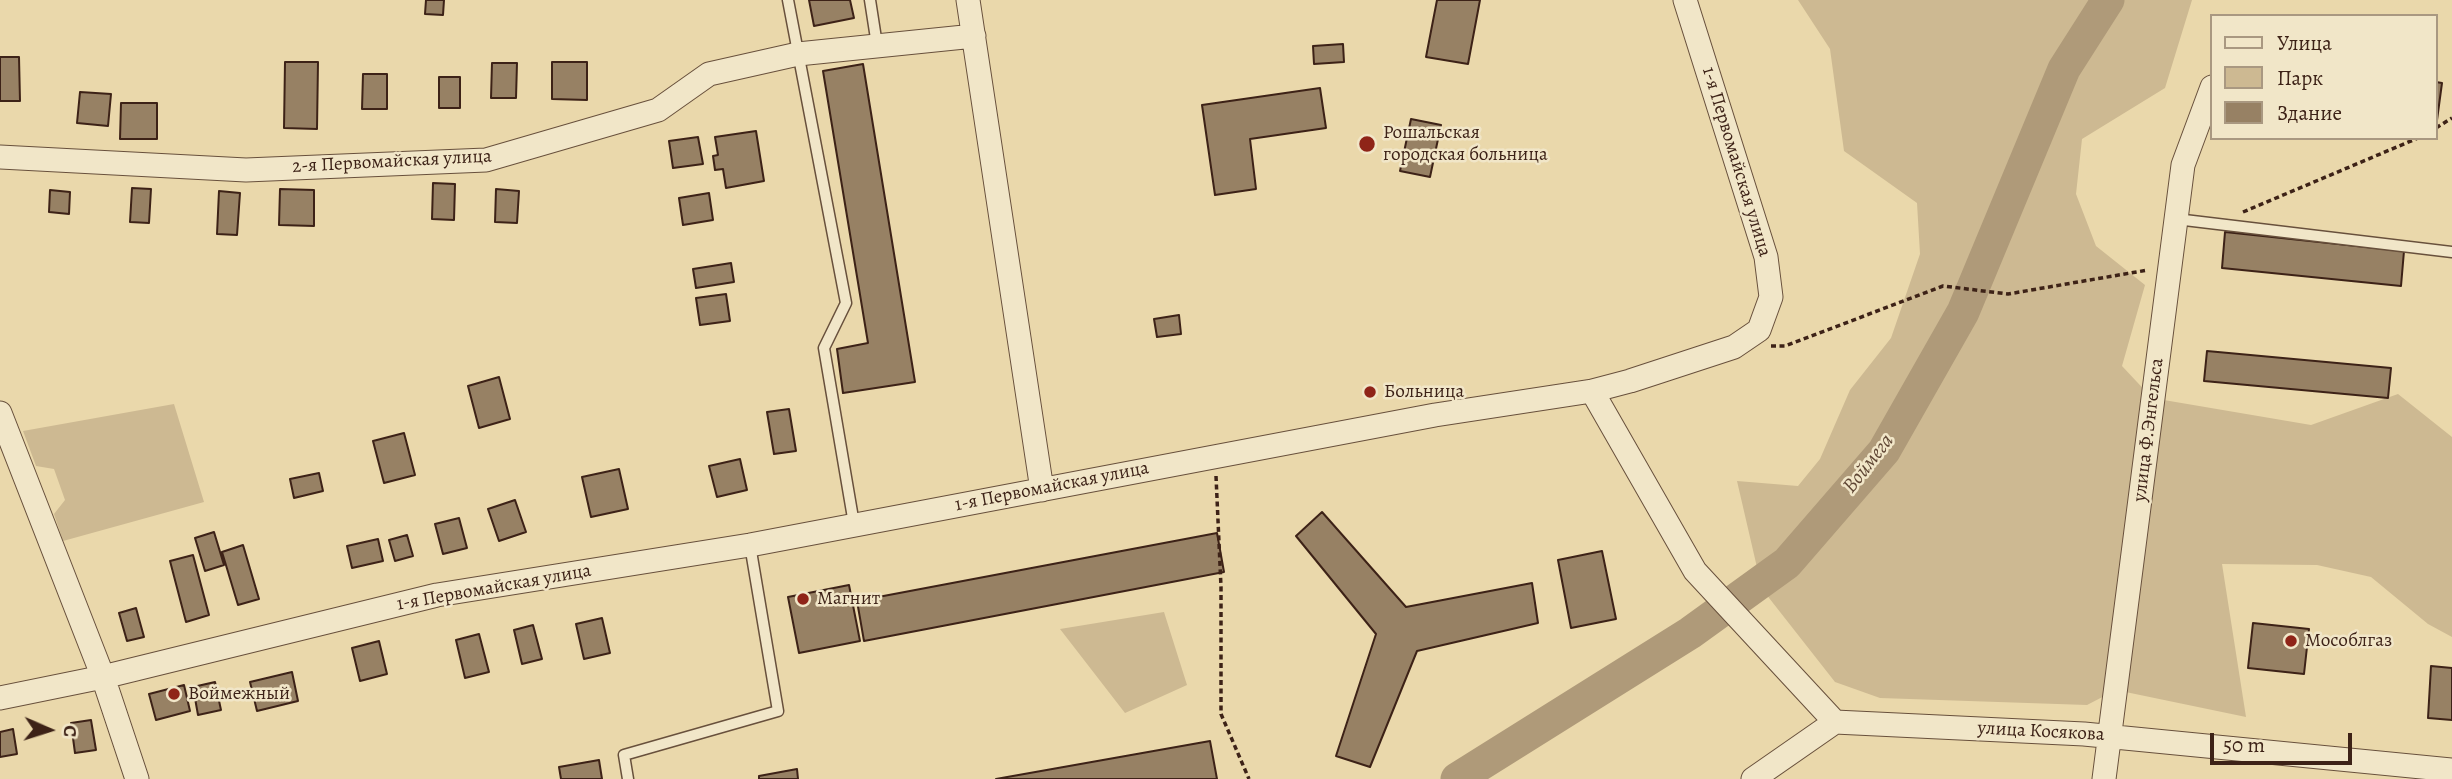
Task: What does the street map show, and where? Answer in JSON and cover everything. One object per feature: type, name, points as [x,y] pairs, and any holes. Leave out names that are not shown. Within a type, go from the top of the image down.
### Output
[{"type":"street","points":[[968,0],[1042,490]]},
{"type":"street","name":"1-я Первомайская улица","points":[[0,698],[103,677],[437,595],[750,545],[1435,415],[1592,391],[1734,347],[1759,330],[1771,297],[1766,257],[1685,0]]},
{"type":"street","name":"2-я Первомайская улица","points":[[0,157],[246,170],[486,160],[658,110],[709,74],[798,54],[974,36]]},
{"type":"street","name":"улица Ф.Энгельса","points":[[2104,779],[2183,165],[2210,92]]},
{"type":"street","points":[[1592,391],[1695,571],[1835,722],[1753,779]]},
{"type":"street","points":[[0,413],[103,677],[137,779]]},
{"type":"street","name":"улица Косякова","points":[[1835,722],[2109,736],[2452,770]]},
{"type":"lane","points":[[788,0],[846,303],[824,348],[855,524]]},
{"type":"lane","points":[[870,0],[877,45]]},
{"type":"lane","points":[[2176,219],[2452,252]]},
{"type":"lane","points":[[628,779],[624,755],[778,711],[750,545]]},
{"type":"path","points":[[2216,224],[2413,140]]},
{"type":"path","points":[[1734,347],[1785,346],[1943,286],[2008,294],[2171,266]]},
{"type":"path","points":[[1215,457],[1221,587],[1221,714],[1250,779]]},
{"type":"green space","points":[[1798,0],[2192,0],[2165,88],[2082,139],[2076,194],[2096,246],[2145,285],[2122,366],[2152,398],[2311,425],[2398,394],[2452,437],[2452,637],[2428,624],[2371,577],[2317,565],[2222,564],[2246,717],[2116,690],[2087,705],[1880,698],[1835,682],[1762,589],[1737,481],[1798,486],[1820,459],[1850,390],[1891,338],[1920,254],[1917,203],[1844,151],[1830,49]]},
{"type":"green space","points":[[174,404],[204,502],[63,541],[54,514],[65,500],[54,469],[36,466],[23,431]]},
{"type":"green space","points":[[1164,612],[1187,685],[1125,713],[1060,629]]},
{"type":"building","points":[[426,0],[444,0],[443,15],[425,14]]},
{"type":"building","points":[[809,0],[850,0],[854,18],[814,26]]},
{"type":"building","points":[[1437,0],[1480,0],[1468,64],[1426,57]]},
{"type":"building","points":[[1343,44],[1344,62],[1314,64],[1313,46]]},
{"type":"building","points":[[0,57],[19,57],[20,101],[0,101]]},
{"type":"building","points":[[285,62],[318,62],[317,129],[284,128]]},
{"type":"building","points":[[552,62],[587,62],[587,100],[552,99]]},
{"type":"building","points":[[492,63],[517,63],[516,98],[491,98]]},
{"type":"building","points":[[863,64],[915,382],[843,393],[837,349],[868,343],[823,71]]},
{"type":"building","points":[[363,74],[387,74],[387,109],[362,109]]},
{"type":"building","points":[[439,77],[460,77],[460,108],[439,108]]},
{"type":"building","points":[[2438,82],[2442,83],[2438,113]]},
{"type":"building","points":[[1320,88],[1326,128],[1250,139],[1256,189],[1215,195],[1202,105]]},
{"type":"building","points":[[80,92],[111,94],[108,126],[77,123]]},
{"type":"building","points":[[121,103],[157,103],[157,139],[120,139]]},
{"type":"building","points":[[1411,119],[1441,125],[1430,177],[1400,171]]},
{"type":"building","points":[[756,131],[764,181],[726,188],[723,169],[715,170],[713,156],[718,155],[715,137]]},
{"type":"building","points":[[698,137],[703,164],[673,168],[669,141]]},
{"type":"building","points":[[433,183],[455,184],[454,220],[432,219]]},
{"type":"building","points":[[132,188],[151,189],[149,223],[130,222]]},
{"type":"building","points":[[280,189],[314,190],[314,226],[279,225]]},
{"type":"building","points":[[496,189],[519,191],[517,223],[495,222]]},
{"type":"building","points":[[50,190],[70,192],[69,214],[49,212]]},
{"type":"building","points":[[219,191],[240,193],[237,235],[217,234]]},
{"type":"building","points":[[709,193],[713,220],[683,225],[679,198]]},
{"type":"building","points":[[2225,232],[2404,251],[2401,286],[2222,268]]},
{"type":"building","points":[[731,263],[734,282],[696,288],[693,269]]},
{"type":"building","points":[[726,294],[730,321],[700,325],[696,298]]},
{"type":"building","points":[[1179,315],[1181,334],[1157,337],[1154,319]]},
{"type":"building","points":[[2207,351],[2391,368],[2388,398],[2204,381]]},
{"type":"building","points":[[499,377],[510,419],[479,428],[468,386]]},
{"type":"building","points":[[789,409],[796,451],[774,454],[767,412]]},
{"type":"building","points":[[404,433],[415,475],[384,483],[373,441]]},
{"type":"building","points":[[740,459],[747,490],[717,497],[709,466]]},
{"type":"building","points":[[619,469],[628,509],[591,517],[582,477]]},
{"type":"building","points":[[319,473],[323,491],[294,498],[290,479]]},
{"type":"building","points":[[515,500],[526,532],[499,541],[488,509]]},
{"type":"building","points":[[1322,512],[1406,607],[1532,583],[1538,623],[1417,651],[1370,767],[1336,756],[1376,634],[1296,536]]},
{"type":"building","points":[[459,518],[467,548],[443,554],[435,524]]},
{"type":"building","points":[[214,532],[224,565],[205,571],[195,538]]},
{"type":"building","points":[[1217,533],[1224,572],[864,641],[857,601]]},
{"type":"building","points":[[407,535],[413,556],[395,561],[389,540]]},
{"type":"building","points":[[378,539],[383,561],[352,568],[347,546]]},
{"type":"building","points":[[243,545],[259,599],[238,605],[222,552]]},
{"type":"building","points":[[1602,551],[1616,619],[1571,628],[1558,560]]},
{"type":"building","points":[[193,555],[209,615],[186,622],[170,561]]},
{"type":"building","points":[[849,585],[860,641],[799,653],[788,597]]},
{"type":"building","points":[[136,608],[144,637],[127,641],[119,613]]},
{"type":"building","points":[[602,618],[610,653],[584,659],[576,624]]},
{"type":"building","points":[[2253,623],[2309,629],[2304,674],[2248,668]]},
{"type":"building","points":[[533,625],[542,659],[522,664],[514,630]]},
{"type":"building","points":[[479,634],[489,672],[465,678],[456,640]]},
{"type":"building","points":[[379,641],[387,674],[360,681],[352,648]]},
{"type":"building","points":[[2431,666],[2452,668],[2452,720],[2428,718]]},
{"type":"building","points":[[292,672],[298,701],[257,711],[250,682]]},
{"type":"building","points":[[215,682],[221,710],[198,715],[193,687]]},
{"type":"building","points":[[184,685],[190,711],[156,720],[149,694]]},
{"type":"building","points":[[91,720],[96,750],[75,753],[71,723]]},
{"type":"building","points":[[13,729],[17,754],[0,757],[0,732]]},
{"type":"building","points":[[1210,741],[1217,779],[996,779]]},
{"type":"building","points":[[599,760],[602,779],[561,779],[559,767]]},
{"type":"building","points":[[797,769],[798,779],[759,779],[759,776]]},
{"type":"waterway","name":"Воймега","points":[[1457,779],[1690,633],[1787,563],[1884,451],[1963,312],[2064,69],[2108,0]]},
{"type":"place","name":"Рошальская городская больница","points":[[1367,144]]},
{"type":"place","name":"Больница","points":[[1370,392]]},
{"type":"place","name":"Магнит","points":[[803,599]]},
{"type":"place","name":"Мособлгаз","points":[[2291,641]]},
{"type":"place","name":"Воймежный","points":[[174,694]]}]
